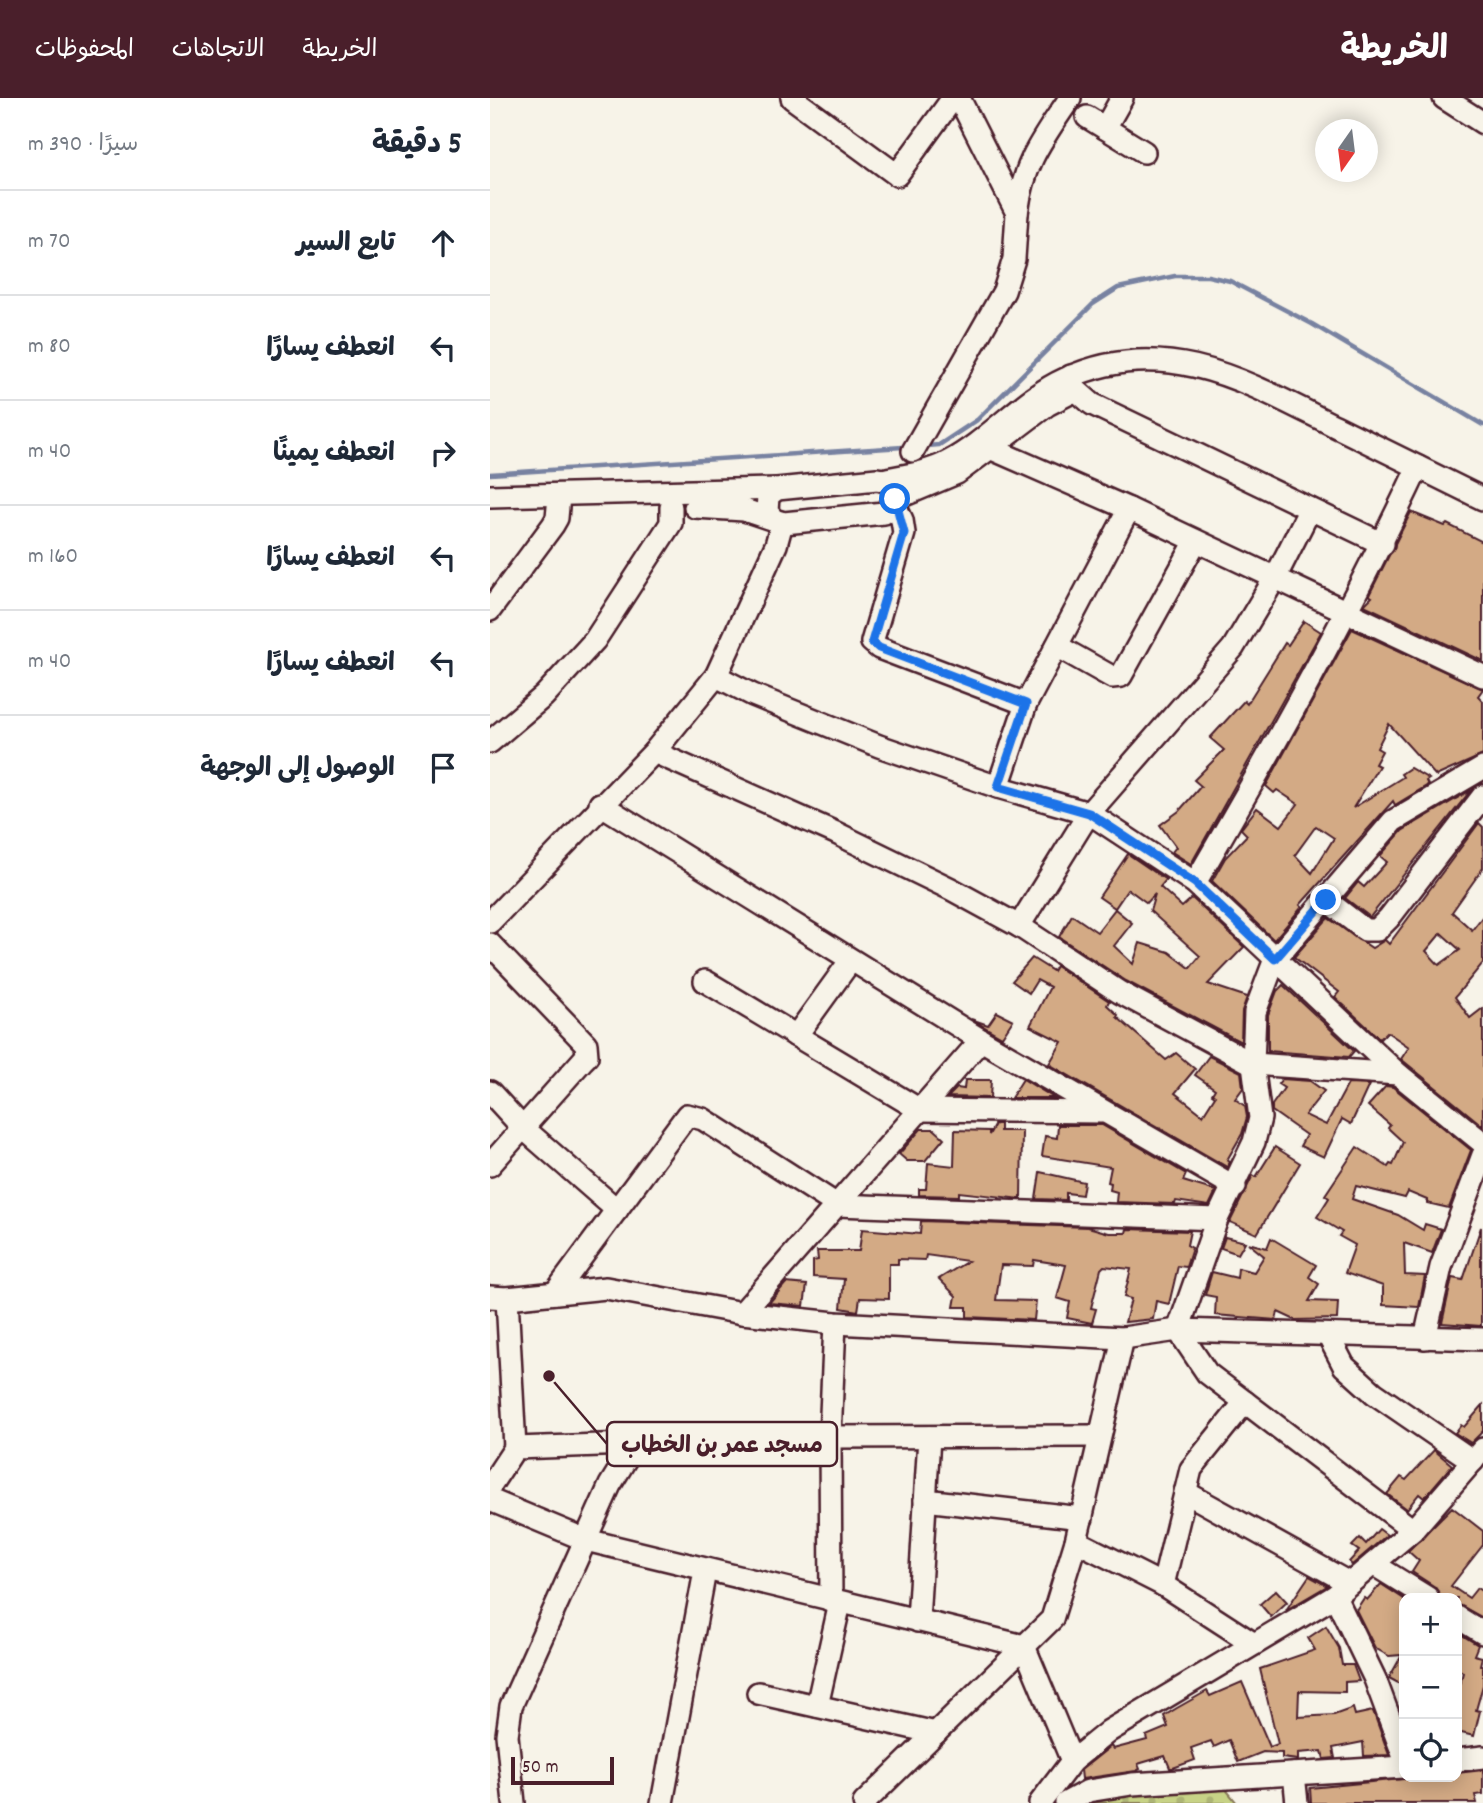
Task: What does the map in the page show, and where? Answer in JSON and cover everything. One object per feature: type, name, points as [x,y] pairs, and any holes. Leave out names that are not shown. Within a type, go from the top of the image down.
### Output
[{"type":"street","points":[[792,98],[897,175],[953,98]]},
{"type":"street","points":[[959,98],[1017,213]]},
{"type":"street","points":[[913,451],[1004,291],[1014,258],[1021,181],[1030,159],[1070,98]]},
{"type":"street","points":[[1122,98],[1096,122],[1144,152]]},
{"type":"street","points":[[1444,98],[1483,123]]},
{"type":"street","points":[[490,496],[558,503],[723,506],[778,521],[878,514],[889,510],[894,501],[937,484],[987,443],[1037,393],[1074,383],[1156,374],[1202,381],[1245,397],[1415,473],[1483,499]]},
{"type":"street","points":[[1074,383],[1092,404],[1382,544]]},
{"type":"street","points":[[490,511],[558,503],[882,480],[926,471],[987,443]]},
{"type":"street","points":[[987,443],[1483,676]]},
{"type":"street","points":[[1415,473],[1483,514]]},
{"type":"street","points":[[1195,883],[1285,727],[1347,612],[1415,473]]},
{"type":"street","points":[[882,480],[891,485],[904,533],[872,642],[889,652],[1026,704]]},
{"type":"street","points":[[777,489],[766,501],[767,512],[778,521]]},
{"type":"street","points":[[490,610],[553,525],[558,503]]},
{"type":"street","points":[[491,740],[544,696],[595,640],[671,523],[671,507]]},
{"type":"street","points":[[998,787],[1026,704],[1129,509]]},
{"type":"street","points":[[1018,926],[1089,813],[1233,648],[1275,578],[1310,509]]},
{"type":"street","points":[[490,922],[600,804],[654,752],[716,676],[776,545],[778,521]]},
{"type":"street","points":[[1057,646],[1112,677],[1121,676],[1196,541]]},
{"type":"street","points":[[716,676],[752,695],[879,746],[998,787],[1089,813],[1195,883],[1398,1074],[1483,1143]]},
{"type":"street","points":[[654,752],[836,833],[1018,926],[1119,992],[1252,1064],[1398,1074]]},
{"type":"street","points":[[1178,1331],[1217,1219],[1254,1142],[1260,1118],[1252,1064],[1255,1012],[1275,959],[1393,821],[1483,768]]},
{"type":"street","points":[[1326,900],[1365,930],[1377,930],[1483,796]]},
{"type":"street","points":[[600,804],[981,1040],[1234,1187]]},
{"type":"street","points":[[490,944],[586,1044],[587,1050],[583,1060],[490,1164]]},
{"type":"street","points":[[796,1036],[851,960]]},
{"type":"street","points":[[705,981],[920,1110],[1104,1112]]},
{"type":"street","points":[[742,1313],[981,1040]]},
{"type":"street","points":[[490,1092],[522,1127],[617,1210]]},
{"type":"street","points":[[555,1293],[687,1115],[695,1115],[837,1205],[1217,1219]]},
{"type":"street","points":[[1425,1338],[1441,1267],[1483,1155]]},
{"type":"street","points":[[490,1486],[504,1457],[499,1298],[606,1287],[742,1313],[835,1323],[1123,1338],[1178,1331],[1483,1339]]},
{"type":"street","points":[[817,1706],[835,1602],[830,1437],[835,1323]]},
{"type":"street","points":[[1178,1331],[1207,1373],[1413,1530]]},
{"type":"street","points":[[1040,1803],[1072,1760],[1109,1731],[1342,1590],[1413,1530],[1478,1455],[1374,1393],[1344,1366],[1329,1337]]},
{"type":"street","points":[[864,1803],[1052,1619],[1082,1518],[1123,1338]]},
{"type":"street","points":[[1163,1585],[1191,1469],[1244,1402]]},
{"type":"street","points":[[504,1457],[635,1444],[830,1437],[1100,1436]]},
{"type":"street","points":[[918,1621],[929,1437]]},
{"type":"street","points":[[518,1801],[498,1735],[610,1485],[635,1444]]},
{"type":"street","points":[[1185,1492],[1342,1590],[1399,1744]]},
{"type":"street","points":[[490,1500],[586,1539],[705,1571],[1024,1646]]},
{"type":"street","points":[[925,1500],[1082,1518]]},
{"type":"street","points":[[1076,1541],[1163,1585],[1254,1644]]},
{"type":"street","points":[[1373,1564],[1420,1593]]},
{"type":"street","points":[[662,1803],[705,1571]]},
{"type":"street","points":[[1462,1620],[1483,1633]]},
{"type":"street","points":[[1024,1646],[1072,1760]]},
{"type":"street","points":[[758,1693],[936,1733]]},
{"type":"street","points":[[1462,1759],[1483,1757]]},
{"type":"street","points":[[1066,1803],[1098,1788],[1399,1767]]},
{"type":"street","points":[[1294,1774],[1297,1803]]},
{"type":"green space","points":[[1224,1787],[1237,1803],[1081,1803],[1091,1795]]},
{"type":"building","points":[[1411,512],[1445,526],[1447,524],[1483,542],[1483,661],[1364,605],[1372,597],[1369,595]]},
{"type":"building","points":[[1304,621],[1321,632],[1191,864],[1172,852],[1176,847],[1160,825],[1179,811],[1201,786],[1194,780],[1224,750],[1210,738],[1244,701],[1247,704],[1285,643],[1288,645]]},
{"type":"building","points":[[1352,629],[1483,689],[1478,696],[1483,701],[1483,755],[1436,776],[1389,724],[1377,748],[1382,751],[1375,764],[1379,766],[1353,808],[1403,777],[1401,774],[1410,768],[1429,779],[1426,781],[1428,785],[1395,805],[1393,801],[1300,905],[1302,907],[1274,940],[1212,881],[1225,858],[1247,835],[1241,829],[1257,808],[1281,826],[1298,804],[1277,790],[1274,793],[1266,786]],"holes":[[[1316,826],[1334,838],[1312,873],[1295,855]]]},
{"type":"building","points":[[1471,790],[1370,917],[1345,898],[1358,882],[1364,887],[1387,862],[1380,856],[1402,831]]},
{"type":"building","points":[[1479,823],[1483,827],[1483,868],[1452,912],[1472,930],[1483,916],[1483,963],[1455,997],[1470,1018],[1483,1008],[1483,1126],[1401,1059],[1409,1047],[1387,1032],[1380,1039],[1335,997],[1339,992],[1294,957],[1328,918],[1372,948],[1385,940],[1389,944]],"holes":[[[1441,933],[1460,950],[1439,965],[1426,951]]]},
{"type":"building","points":[[1128,854],[1166,880],[1160,887],[1182,907],[1192,898],[1244,947],[1208,984],[1247,997],[1242,1011],[1241,1042],[1126,981],[1059,937],[1072,915],[1097,932],[1115,909],[1132,923],[1114,946],[1133,964],[1140,943],[1169,952],[1190,968],[1200,956],[1150,911],[1155,894],[1147,903],[1128,889],[1115,908],[1099,897]]},
{"type":"building","points":[[1032,958],[1053,971],[1056,966],[1109,1001],[1107,1005],[1117,1017],[1166,1060],[1176,1053],[1195,1069],[1175,1093],[1203,1115],[1215,1096],[1212,1094],[1215,1089],[1195,1075],[1209,1056],[1241,1072],[1243,1088],[1235,1099],[1245,1106],[1247,1117],[1242,1134],[1227,1160],[1230,1162],[1227,1167],[1049,1064],[1062,1042],[1030,1026],[1050,987],[1037,980],[1029,993],[1012,981]]},
{"type":"building","points":[[1283,985],[1354,1051],[1349,1057],[1268,1051],[1268,1015],[1277,991]]},
{"type":"building","points":[[997,1012],[1013,1020],[1002,1037],[971,1019],[988,1025]]},
{"type":"building","points":[[1023,1079],[1054,1098],[1011,1098]]},
{"type":"building","points":[[1282,1079],[1310,1081],[1324,1091],[1305,1115],[1326,1125],[1348,1084],[1369,1085],[1351,1124],[1342,1119],[1324,1157],[1300,1146],[1306,1135],[1272,1111],[1272,1105],[1284,1088],[1278,1084]]},
{"type":"building","points":[[965,1080],[991,1080],[990,1098],[948,1097],[957,1088],[964,1089]]},
{"type":"building","points":[[1386,1086],[1393,1087],[1471,1150],[1449,1208],[1427,1203],[1427,1200],[1408,1192],[1405,1198],[1356,1186],[1352,1199],[1398,1215],[1423,1230],[1425,1224],[1441,1229],[1432,1253],[1404,1243],[1405,1275],[1425,1276],[1419,1307],[1383,1305],[1383,1286],[1345,1273],[1355,1245],[1339,1236],[1342,1232],[1317,1217],[1329,1198],[1325,1195],[1357,1147],[1388,1167],[1393,1165],[1403,1142],[1388,1128],[1390,1125],[1368,1106]]},
{"type":"building","points":[[995,1124],[1000,1124],[1000,1131],[1022,1131],[1021,1199],[959,1192],[959,1196],[919,1195],[919,1189],[926,1189],[928,1163],[954,1166],[955,1130],[989,1131],[989,1135]]},
{"type":"building","points":[[1058,1125],[1102,1125],[1186,1174],[1183,1181],[1216,1191],[1209,1206],[1176,1201],[1175,1204],[1116,1202],[1117,1192],[1110,1190],[1111,1183],[1108,1182],[1111,1167],[1042,1156],[1045,1136],[1057,1138]]},
{"type":"building","points":[[921,1129],[934,1129],[944,1138],[925,1161],[907,1161],[899,1154]]},
{"type":"building","points":[[1275,1147],[1300,1163],[1257,1234],[1230,1222],[1253,1175],[1256,1177]]},
{"type":"building","points":[[1040,1172],[1084,1182],[1082,1195],[1066,1193],[1066,1200],[1036,1199]]},
{"type":"building","points":[[921,1221],[1088,1227],[1109,1233],[1126,1233],[1127,1229],[1190,1231],[1187,1245],[1192,1248],[1186,1267],[1178,1266],[1169,1304],[1156,1301],[1153,1319],[1125,1322],[1131,1299],[1124,1297],[1131,1269],[1104,1266],[1101,1269],[1091,1308],[1096,1309],[1092,1323],[1067,1318],[1070,1302],[1057,1298],[1066,1265],[1034,1260],[1033,1266],[1001,1265],[996,1300],[1036,1301],[1034,1320],[967,1317],[967,1307],[954,1307],[956,1296],[939,1279],[968,1261],[926,1255],[925,1260],[898,1259],[898,1264],[889,1264],[889,1299],[860,1298],[858,1311],[841,1308],[844,1279],[813,1277],[813,1261],[818,1260],[817,1251],[859,1251],[862,1229],[920,1234]]},
{"type":"building","points":[[1481,1227],[1481,1326],[1442,1323],[1452,1278],[1463,1280]]},
{"type":"building","points":[[1225,1237],[1245,1242],[1238,1254],[1221,1248]]},
{"type":"building","points":[[1271,1238],[1316,1265],[1309,1277],[1319,1284],[1309,1301],[1338,1302],[1337,1319],[1295,1320],[1278,1312],[1276,1320],[1215,1315],[1216,1297],[1205,1295],[1212,1272],[1237,1278],[1238,1268],[1254,1272],[1264,1256],[1248,1243],[1267,1248]]},
{"type":"building","points":[[786,1283],[807,1285],[804,1306],[769,1303]]},
{"type":"building","points":[[1483,1405],[1483,1431],[1471,1443],[1455,1433],[1461,1425],[1464,1427]]},
{"type":"building","points":[[1434,1450],[1452,1465],[1424,1498],[1419,1494],[1407,1509],[1387,1494],[1401,1477],[1406,1480]]},
{"type":"building","points":[[1452,1507],[1483,1531],[1483,1545],[1451,1586],[1462,1593],[1438,1593],[1435,1587],[1412,1572],[1419,1561],[1408,1551]]},
{"type":"building","points":[[1379,1529],[1387,1535],[1352,1565],[1349,1562],[1359,1551],[1352,1546],[1360,1538],[1366,1544]]},
{"type":"building","points":[[1309,1576],[1327,1586],[1286,1610]]},
{"type":"building","points":[[1381,1584],[1399,1596],[1399,1655],[1389,1656],[1375,1648],[1356,1610],[1364,1598],[1367,1600]]},
{"type":"building","points":[[1477,1588],[1483,1592],[1483,1618],[1462,1607],[1462,1593],[1469,1598]]},
{"type":"building","points":[[1276,1590],[1287,1602],[1271,1617],[1260,1604]]},
{"type":"building","points":[[1326,1626],[1339,1648],[1342,1665],[1353,1665],[1359,1681],[1345,1682],[1345,1692],[1299,1691],[1298,1717],[1334,1715],[1353,1708],[1355,1715],[1373,1711],[1389,1755],[1364,1756],[1363,1742],[1333,1748],[1335,1758],[1324,1759],[1322,1751],[1298,1753],[1298,1760],[1282,1758],[1282,1753],[1263,1752],[1238,1762],[1229,1740],[1214,1747],[1211,1741],[1191,1748],[1195,1760],[1173,1768],[1170,1768],[1165,1756],[1138,1764],[1140,1769],[1136,1771],[1082,1779],[1081,1770],[1111,1746],[1113,1749],[1147,1740],[1146,1736],[1168,1727],[1164,1716],[1177,1708],[1207,1691],[1210,1696],[1242,1682],[1270,1747],[1278,1744],[1260,1669],[1315,1650],[1308,1638]]},
{"type":"building","points":[[1462,1635],[1478,1645],[1474,1655],[1482,1657],[1480,1665],[1483,1666],[1483,1685],[1476,1710],[1480,1711],[1474,1736],[1462,1733]]},
{"type":"building","points":[[1399,1660],[1399,1683],[1389,1678]]},
{"type":"building","points":[[1483,1770],[1483,1794],[1475,1795],[1477,1803],[1311,1803],[1310,1788],[1399,1779],[1399,1782],[1462,1782],[1462,1772]]},
{"type":"waterway","points":[[928,446],[939,445],[977,420],[1093,304],[1118,288],[1175,276],[1208,276],[1230,281],[1312,324],[1483,425]]},
{"type":"waterway","points":[[490,474],[903,447]]},
{"type":"place","name":"مسجد عمر بن الخطاب","points":[[549,1376]]},
{"type":"route","points":[[895,499],[904,533],[872,642],[879,648],[1026,704],[998,787],[1089,813],[1195,883],[1275,959],[1326,900]]}]
